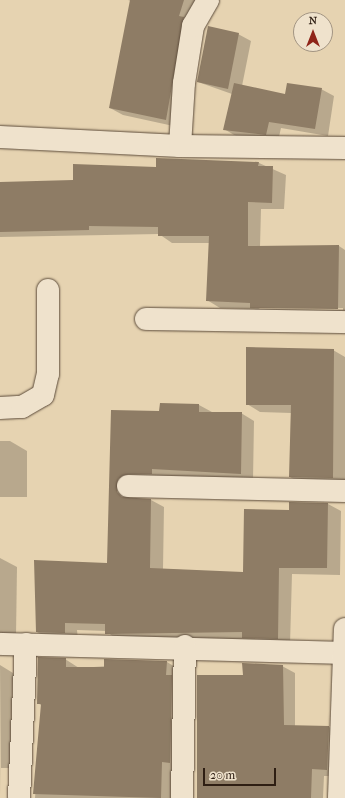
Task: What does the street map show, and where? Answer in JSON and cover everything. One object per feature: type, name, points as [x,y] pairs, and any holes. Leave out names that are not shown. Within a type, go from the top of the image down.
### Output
[{"type":"street","points":[[180,146],[184,83],[193,26],[208,0]]},
{"type":"street","points":[[0,137],[180,146],[345,148]]},
{"type":"street","points":[[0,408],[22,407],[44,395],[48,374],[48,290]]},
{"type":"street","points":[[146,319],[345,322]]},
{"type":"street","points":[[128,486],[345,491]]},
{"type":"street","points":[[339,798],[345,629]]},
{"type":"street","points":[[0,644],[185,646],[344,653]]},
{"type":"street","points":[[18,798],[26,644]]},
{"type":"street","points":[[182,798],[185,646]]},
{"type":"building","points":[[130,0],[184,0],[179,16],[184,17],[166,120],[109,108]]},
{"type":"building","points":[[208,26],[239,33],[228,89],[197,82]]},
{"type":"building","points":[[234,83],[285,94],[287,83],[322,88],[315,129],[269,122],[266,135],[223,130]]},
{"type":"building","points":[[156,158],[259,162],[258,166],[273,166],[272,203],[248,202],[248,246],[339,245],[338,309],[250,308],[250,303],[206,301],[209,236],[158,236],[158,227],[89,226],[89,230],[0,232],[0,182],[73,180],[73,164],[156,167]]},
{"type":"building","points":[[246,347],[334,349],[333,478],[289,477],[291,405],[246,405]]},
{"type":"building","points":[[160,403],[199,404],[199,412],[242,412],[241,474],[152,469],[152,474],[128,474],[118,479],[117,492],[122,497],[151,499],[150,568],[243,572],[244,509],[289,510],[289,502],[328,503],[327,568],[279,568],[278,639],[242,638],[242,632],[105,634],[105,624],[65,623],[65,633],[36,632],[34,560],[107,563],[111,410],[159,411]]},
{"type":"building","points":[[38,657],[66,658],[66,667],[104,667],[104,659],[167,661],[166,675],[172,675],[170,763],[162,762],[161,798],[33,794],[41,704],[37,704]]},
{"type":"building","points":[[242,663],[283,665],[284,725],[329,726],[327,770],[312,769],[311,798],[197,798],[197,675],[243,675]]}]
